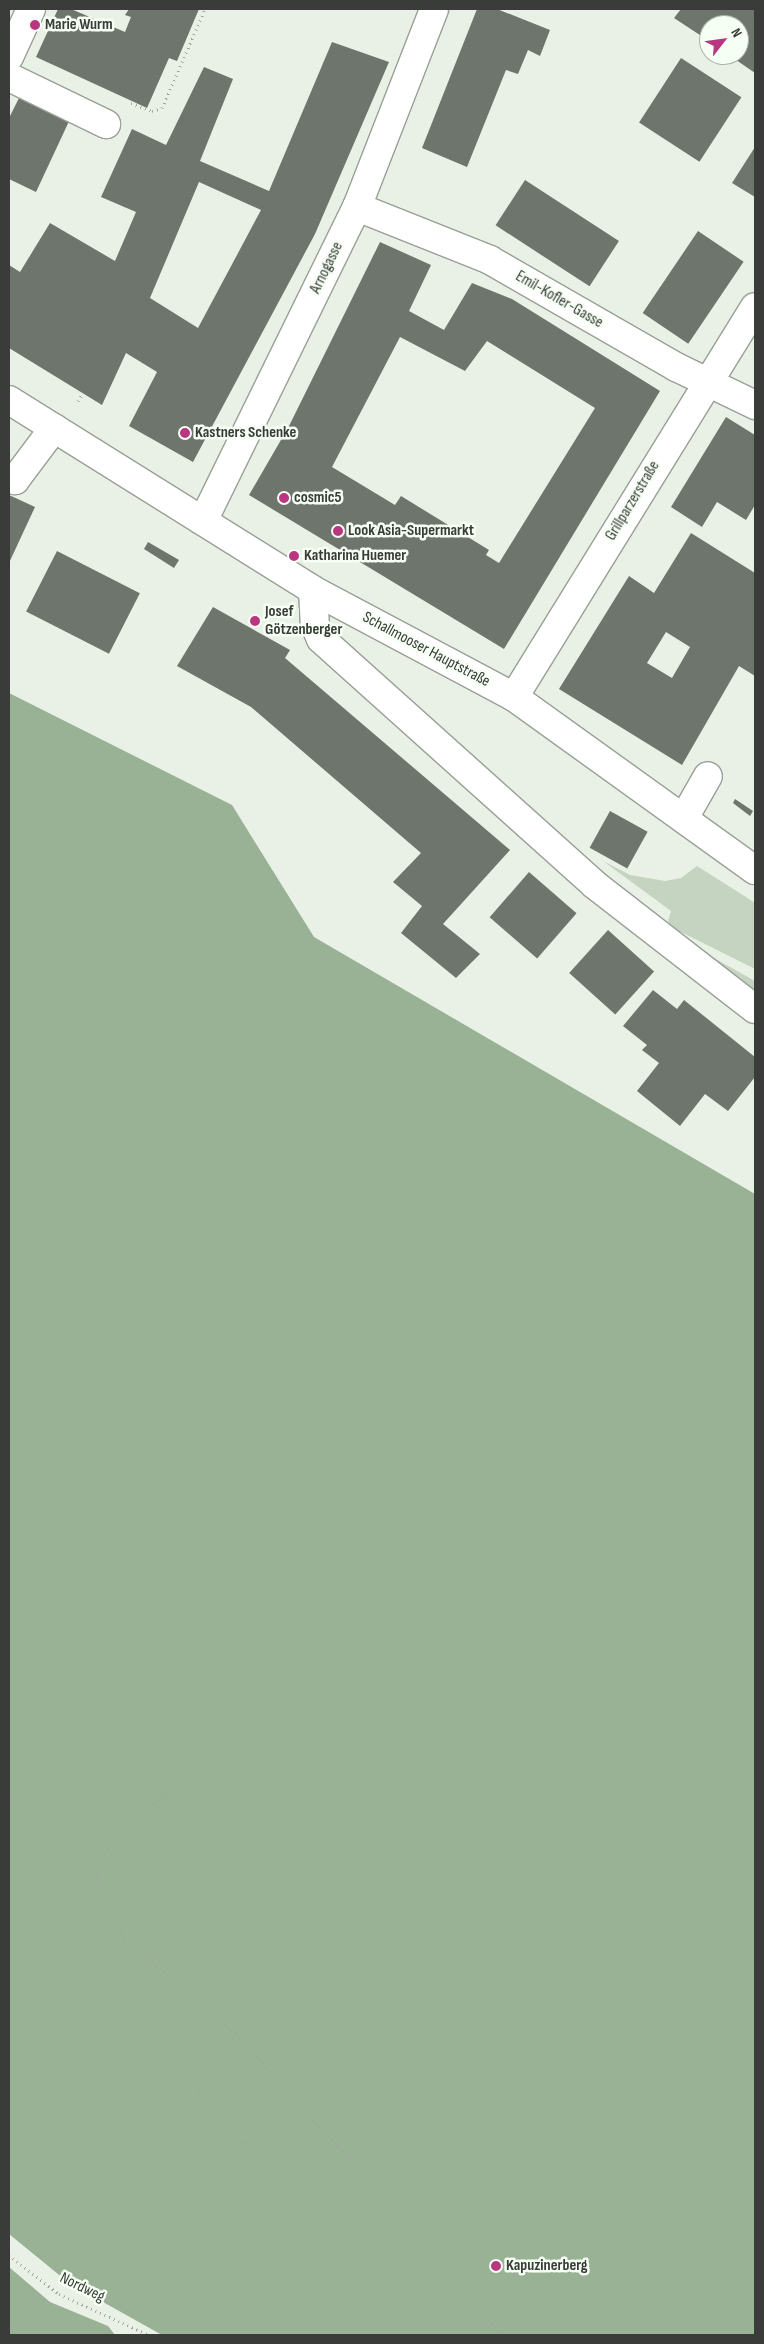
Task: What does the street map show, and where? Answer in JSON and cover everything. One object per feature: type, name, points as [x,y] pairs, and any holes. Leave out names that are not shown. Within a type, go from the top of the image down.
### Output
[{"type":"street","points":[[9,57],[31,9]]},
{"type":"street","name":"Arnogasse","points":[[203,520],[357,207],[434,9]]},
{"type":"street","points":[[9,77],[106,124]]},
{"type":"street","name":"Emil-Kofler-Gasse","points":[[357,207],[490,260],[707,382],[755,404]]},
{"type":"street","name":"Grillparzerstraße","points":[[514,697],[755,307]]},
{"type":"street","name":"Schallmooser Hauptstraße","points":[[9,400],[313,590],[514,697],[755,870]]},
{"type":"street","points":[[9,477],[15,480],[54,428]]},
{"type":"street","points":[[313,590],[315,625],[321,639],[595,885],[755,1010]]},
{"type":"street","points":[[684,818],[708,776]]},
{"type":"path","points":[[121,99],[152,111],[162,108],[205,9]]},
{"type":"path","points":[[78,401],[83,393]]},
{"type":"path","points":[[94,1864],[178,1781]]},
{"type":"path","points":[[9,1803],[94,1864],[125,1940],[240,2037],[324,2133],[419,2221],[501,2335]]},
{"type":"path","points":[[240,2037],[223,2040],[200,2074],[198,2097],[222,2132],[259,2149]]},
{"type":"path","name":"Nordweg","points":[[9,2255],[59,2294],[149,2335]]},
{"type":"green space","points":[[9,693],[232,805],[314,937],[755,1194],[755,2335],[162,2335],[69,2283],[9,2234]]},
{"type":"green space","points":[[603,861],[630,875],[665,881],[681,878],[697,866],[755,903],[755,969],[673,928],[668,921],[671,911]]},
{"type":"green space","points":[[707,954],[755,981],[755,996]]},
{"type":"green space","points":[[9,2267],[50,2302],[108,2326],[115,2335],[9,2335]]},
{"type":"building","points":[[58,9],[71,9],[125,32],[131,17],[125,15],[129,9],[199,9],[177,61],[169,58],[147,108],[36,57]]},
{"type":"building","points":[[477,9],[497,9],[550,30],[540,56],[528,50],[518,74],[506,70],[467,167],[422,148]]},
{"type":"building","points":[[681,9],[755,9],[755,73],[743,65],[749,65],[749,15],[699,15],[699,34],[674,18]]},
{"type":"building","points":[[332,42],[389,62],[315,234],[193,462],[129,426],[157,372],[126,353],[102,405],[9,348],[9,265],[20,272],[50,223],[115,261],[136,212],[101,197],[132,129],[166,145],[204,67],[233,79],[200,161],[269,191]],"holes":[[[199,182],[261,210],[198,328],[150,298]]]},
{"type":"building","points":[[681,58],[741,97],[699,162],[639,123]]},
{"type":"building","points":[[22,92],[71,117],[36,192],[9,179],[9,118]]},
{"type":"building","points":[[755,147],[755,197],[732,183]]},
{"type":"building","points":[[525,180],[619,241],[590,286],[496,225]]},
{"type":"building","points":[[698,231],[744,262],[688,344],[643,313]]},
{"type":"building","points":[[380,242],[431,265],[409,311],[444,330],[472,283],[512,299],[660,391],[504,649],[249,495],[289,426]],"holes":[[[400,337],[465,371],[487,341],[595,408],[499,563],[486,555],[489,550],[401,496],[395,505],[332,467]]]},
{"type":"building","points":[[726,417],[755,435],[755,505],[746,520],[717,502],[702,527],[671,507]]},
{"type":"building","points":[[9,495],[35,507],[9,563]]},
{"type":"building","points":[[691,533],[755,573],[755,676],[739,666],[682,765],[559,689],[629,576],[654,593]],"holes":[[[666,632],[690,647],[672,678],[647,663]]]},
{"type":"building","points":[[148,542],[179,560],[174,568],[144,549]]},
{"type":"building","points":[[57,551],[140,593],[109,654],[26,612]]},
{"type":"building","points":[[213,607],[290,650],[285,658],[510,850],[443,924],[480,954],[456,978],[401,933],[422,906],[393,882],[421,853],[251,707],[177,666]]},
{"type":"building","points":[[735,799],[753,811],[750,816],[733,803]]},
{"type":"building","points":[[610,811],[648,832],[627,869],[590,848]]},
{"type":"building","points":[[529,872],[577,913],[537,959],[490,917]]},
{"type":"building","points":[[608,930],[654,971],[615,1015],[569,973]]},
{"type":"building","points":[[653,990],[677,1009],[684,1000],[755,1057],[755,1077],[728,1111],[705,1094],[680,1126],[637,1091],[659,1063],[642,1050],[647,1045],[623,1026]]},
{"type":"place","name":"Marie Wurm","points":[[35,25]]},
{"type":"place","name":"Kastners Schenke","points":[[185,433]]},
{"type":"place","name":"cosmic5","points":[[284,498]]},
{"type":"place","name":"Look Asia-Supermarkt","points":[[338,531]]},
{"type":"place","name":"Katharina Huemer","points":[[294,556]]},
{"type":"place","name":"Josef Götzenberger","points":[[255,621]]},
{"type":"place","name":"Kapuzinerberg","points":[[496,2266]]}]
